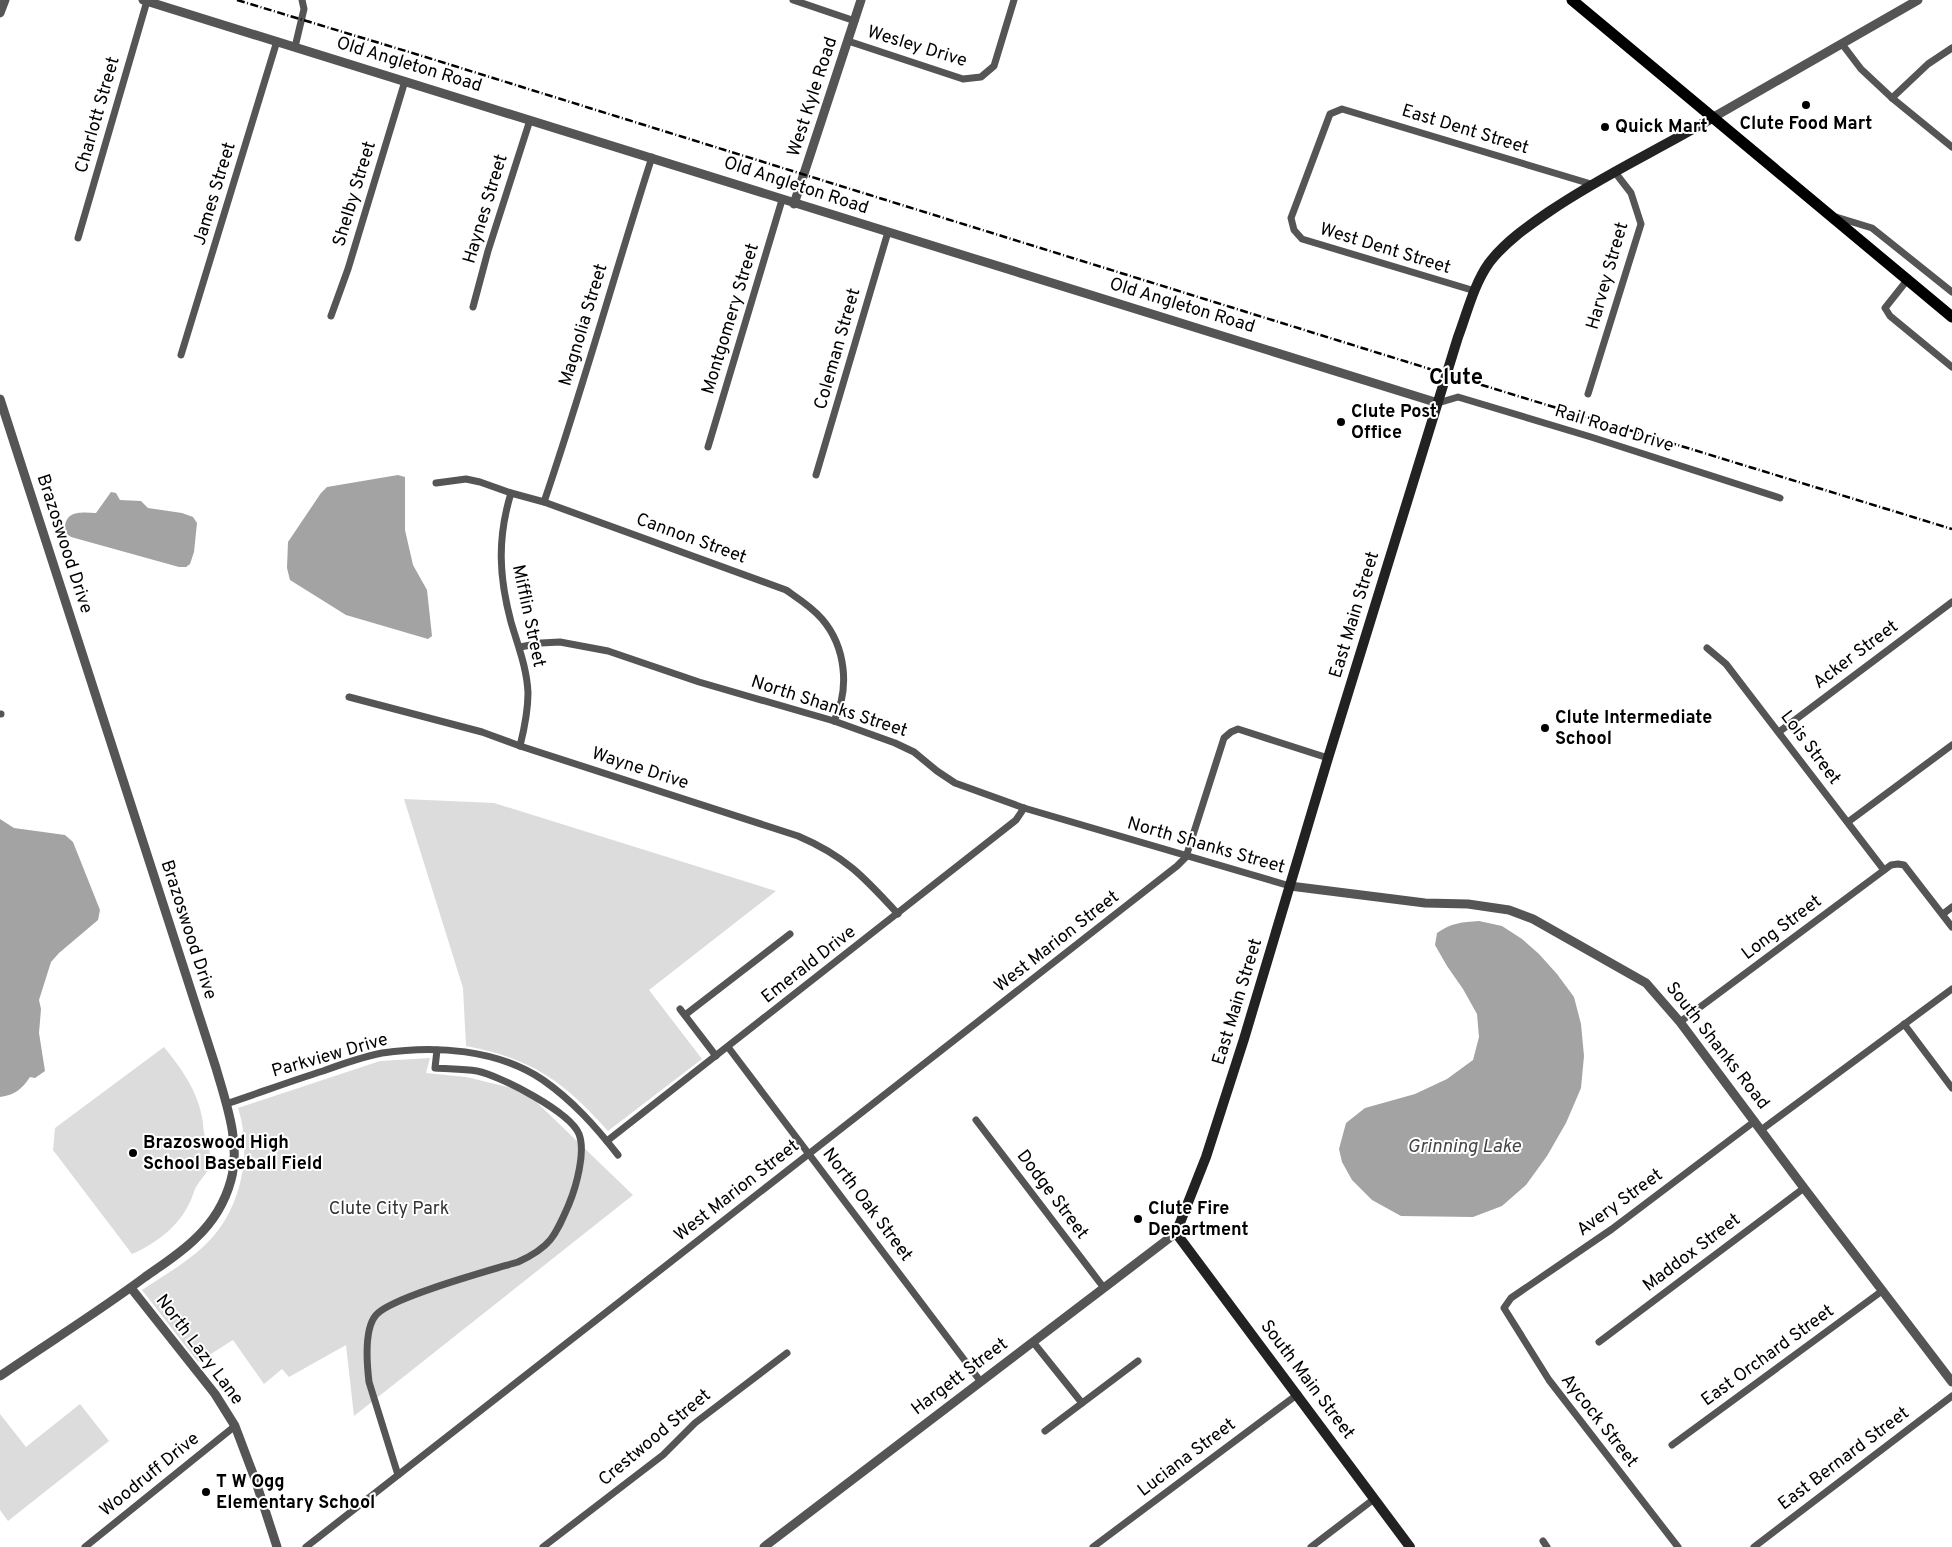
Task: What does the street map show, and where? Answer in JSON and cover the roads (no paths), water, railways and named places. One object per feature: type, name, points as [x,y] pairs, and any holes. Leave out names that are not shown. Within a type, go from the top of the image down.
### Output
[{"type":"main road","points":[[1572,0],[1952,317]]},
{"type":"main road","name":"East Main Street","points":[[1176,1233],[1206,1156],[1458,337],[1475,291],[1489,264],[1507,244],[1532,223],[1614,171],[1712,118]]},
{"type":"main road","name":"South Main Street","points":[[1176,1233],[1298,1394],[1410,1547]]},
{"type":"street","points":[[0,13],[5,0]]},
{"type":"street","name":"Old Angleton Road","points":[[145,0],[794,204],[1438,403]]},
{"type":"street","name":"Charlott Street","points":[[78,238],[145,0]]},
{"type":"street","points":[[295,47],[304,9],[302,0]]},
{"type":"street","points":[[793,0],[855,21]]},
{"type":"street","name":"West Kyle Road","points":[[794,204],[861,0]]},
{"type":"street","name":"Wesley Drive","points":[[848,42],[963,79],[981,77],[994,66],[1014,0]]},
{"type":"street","points":[[1712,118],[1918,0]]},
{"type":"street","name":"James Street","points":[[182,355],[277,40]]},
{"type":"street","points":[[1842,44],[1860,69],[1952,147]]},
{"type":"street","points":[[1892,98],[1928,64],[1952,48]]},
{"type":"street","name":"Shelby Street","points":[[331,316],[405,81]]},
{"type":"street","name":"East Dent Street","points":[[1330,114],[1342,108],[1592,184]]},
{"type":"street","name":"West Dent Street","points":[[1330,114],[1291,218],[1294,230],[1302,239],[1475,291]]},
{"type":"street","name":"Haynes Street","points":[[472,308],[488,251],[530,120]]},
{"type":"street","name":"Magnolia Street","points":[[544,502],[567,436],[617,267],[652,158]]},
{"type":"street","name":"Harvey Street","points":[[1588,394],[1641,224],[1631,193],[1614,171]]},
{"type":"street","name":"Montgomery Street","points":[[708,447],[782,200]]},
{"type":"street","points":[[1832,215],[1872,228],[1952,292]]},
{"type":"street","name":"Coleman Street","points":[[816,476],[888,232]]},
{"type":"street","points":[[1908,279],[1885,308],[1890,316],[1952,368]]},
{"type":"street","name":"Rail Road Drive","points":[[1438,403],[1458,397],[1591,437],[1780,498]]},
{"type":"street","name":"Brazoswood Drive","points":[[0,399],[213,1059],[232,1127],[234,1159],[231,1179],[223,1202],[212,1220],[196,1238],[131,1288],[0,1376]]},
{"type":"street","name":"Cannon Street","points":[[436,483],[466,479],[480,482],[510,493],[544,502],[786,590],[808,606],[828,627],[840,652],[843,690],[840,708],[834,721]]},
{"type":"street","name":"Mifflin Street","points":[[510,493],[502,528],[501,566],[507,604],[520,648],[528,694],[520,746]]},
{"type":"street","name":"Acker Street","points":[[1779,732],[1952,602]]},
{"type":"street","name":"North Shanks Street","points":[[520,648],[541,643],[560,642],[608,651],[699,682],[834,721],[895,743],[914,752],[937,771],[956,783],[1024,808],[1290,886]]},
{"type":"street","name":"Lois Street","points":[[1707,648],[1726,664],[1884,870]]},
{"type":"street","name":"Wayne Drive","points":[[350,696],[482,732],[816,843],[840,858],[863,876],[898,914]]},
{"type":"street","points":[[1186,857],[1224,738],[1231,732],[1238,729],[1328,758]]},
{"type":"street","points":[[1848,822],[1952,745]]},
{"type":"street","name":"Emerald Drive","points":[[607,1141],[1016,820],[1024,808]]},
{"type":"street","name":"West Marion Street","points":[[306,1547],[1178,866],[1186,857]]},
{"type":"street","name":"Long Street","points":[[1680,1022],[1884,870],[1898,864],[1904,865],[1943,914]]},
{"type":"street","name":"South Shanks Road","points":[[1290,886],[1424,903],[1468,904],[1509,910],[1533,919],[1646,983],[1680,1022],[1952,1382]]},
{"type":"street","points":[[1952,907],[1943,914],[1952,927]]},
{"type":"street","points":[[685,1016],[790,934]]},
{"type":"street","points":[[1761,1130],[1952,989]]},
{"type":"street","points":[[680,1009],[716,1056]]},
{"type":"street","points":[[1904,1024],[1952,1088]]},
{"type":"street","name":"North Oak Street","points":[[728,1047],[810,1153],[981,1382]]},
{"type":"street","name":"Parkview Drive","points":[[226,1104],[340,1065],[380,1054],[403,1050],[461,1051],[490,1057],[526,1070],[543,1080],[573,1104],[618,1155]]},
{"type":"street","points":[[398,1475],[367,1369],[369,1330],[376,1315],[381,1310],[408,1297],[518,1262],[536,1254],[553,1238],[560,1225],[571,1200],[580,1168],[580,1135],[574,1125],[537,1097],[504,1080],[478,1071],[435,1068],[437,1050]]},
{"type":"street","name":"Dodge Street","points":[[976,1120],[1104,1288]]},
{"type":"street","name":"Avery Street","points":[[1504,1308],[1511,1298],[1612,1229],[1755,1121]]},
{"type":"street","name":"Maddox Street","points":[[1598,1342],[1804,1188]]},
{"type":"street","name":"Hargett Street","points":[[764,1547],[1176,1233]]},
{"type":"street","name":"North Lazy Lane","points":[[131,1288],[215,1394],[235,1426],[255,1479],[277,1547]]},
{"type":"street","name":"East Orchard Street","points":[[1672,1445],[1882,1291]]},
{"type":"street","name":"Aycock Street","points":[[1504,1308],[1549,1380],[1678,1547]]},
{"type":"street","points":[[1033,1342],[1082,1403]]},
{"type":"street","name":"Crestwood Street","points":[[543,1547],[663,1455],[695,1423],[787,1353]]},
{"type":"street","points":[[1045,1431],[1138,1361]]},
{"type":"street","name":"Luciana Street","points":[[1093,1547],[1298,1394]]},
{"type":"street","name":"East Bernard Street","points":[[1754,1547],[1952,1396]]},
{"type":"street","name":"Woodruff Drive","points":[[85,1547],[235,1426]]},
{"type":"street","points":[[1311,1547],[1374,1499]]},
{"type":"water","points":[[398,475],[405,477],[405,530],[413,565],[427,590],[432,636],[428,639],[346,615],[290,580],[287,568],[288,542],[327,487]]},
{"type":"water","points":[[111,492],[116,493],[120,500],[141,501],[148,508],[182,513],[193,517],[197,523],[194,552],[190,564],[186,567],[179,567],[71,537],[65,533],[65,525],[70,516],[84,512],[96,513]]},
{"type":"water","points":[[0,819],[14,828],[65,835],[73,842],[100,910],[98,920],[51,962],[39,1000],[41,1009],[39,1033],[45,1071],[35,1078],[30,1077],[14,1093],[0,1097]]},
{"type":"water","name":"Grinning Lake","points":[[1479,921],[1502,926],[1522,939],[1557,974],[1574,997],[1581,1024],[1584,1056],[1581,1088],[1566,1123],[1547,1156],[1526,1185],[1502,1206],[1473,1217],[1401,1216],[1372,1200],[1352,1180],[1342,1162],[1339,1149],[1346,1123],[1365,1108],[1415,1094],[1447,1079],[1473,1060],[1479,1037],[1477,1014],[1435,945],[1437,933],[1447,927]]},
{"type":"railway","points":[[237,0],[1952,529]]},
{"type":"place","name":"Clute Food Mart","points":[[1806,105]]},
{"type":"place","name":"Quick Mart","points":[[1605,127]]},
{"type":"place","name":"Clute Post Office","points":[[1341,422]]},
{"type":"place","name":"Clute Intermediate School","points":[[1545,728]]},
{"type":"place","name":"Brazoswood High School Baseball Field","points":[[133,1153]]},
{"type":"place","name":"Clute Fire Department","points":[[1138,1219]]},
{"type":"place","name":"T W Ogg Elementary School","points":[[206,1492]]},
{"type":"district","name":"Clute","points":[[1456,378]]},
{"type":"park label","name":"Clute City Park","points":[[389,1209]]}]
